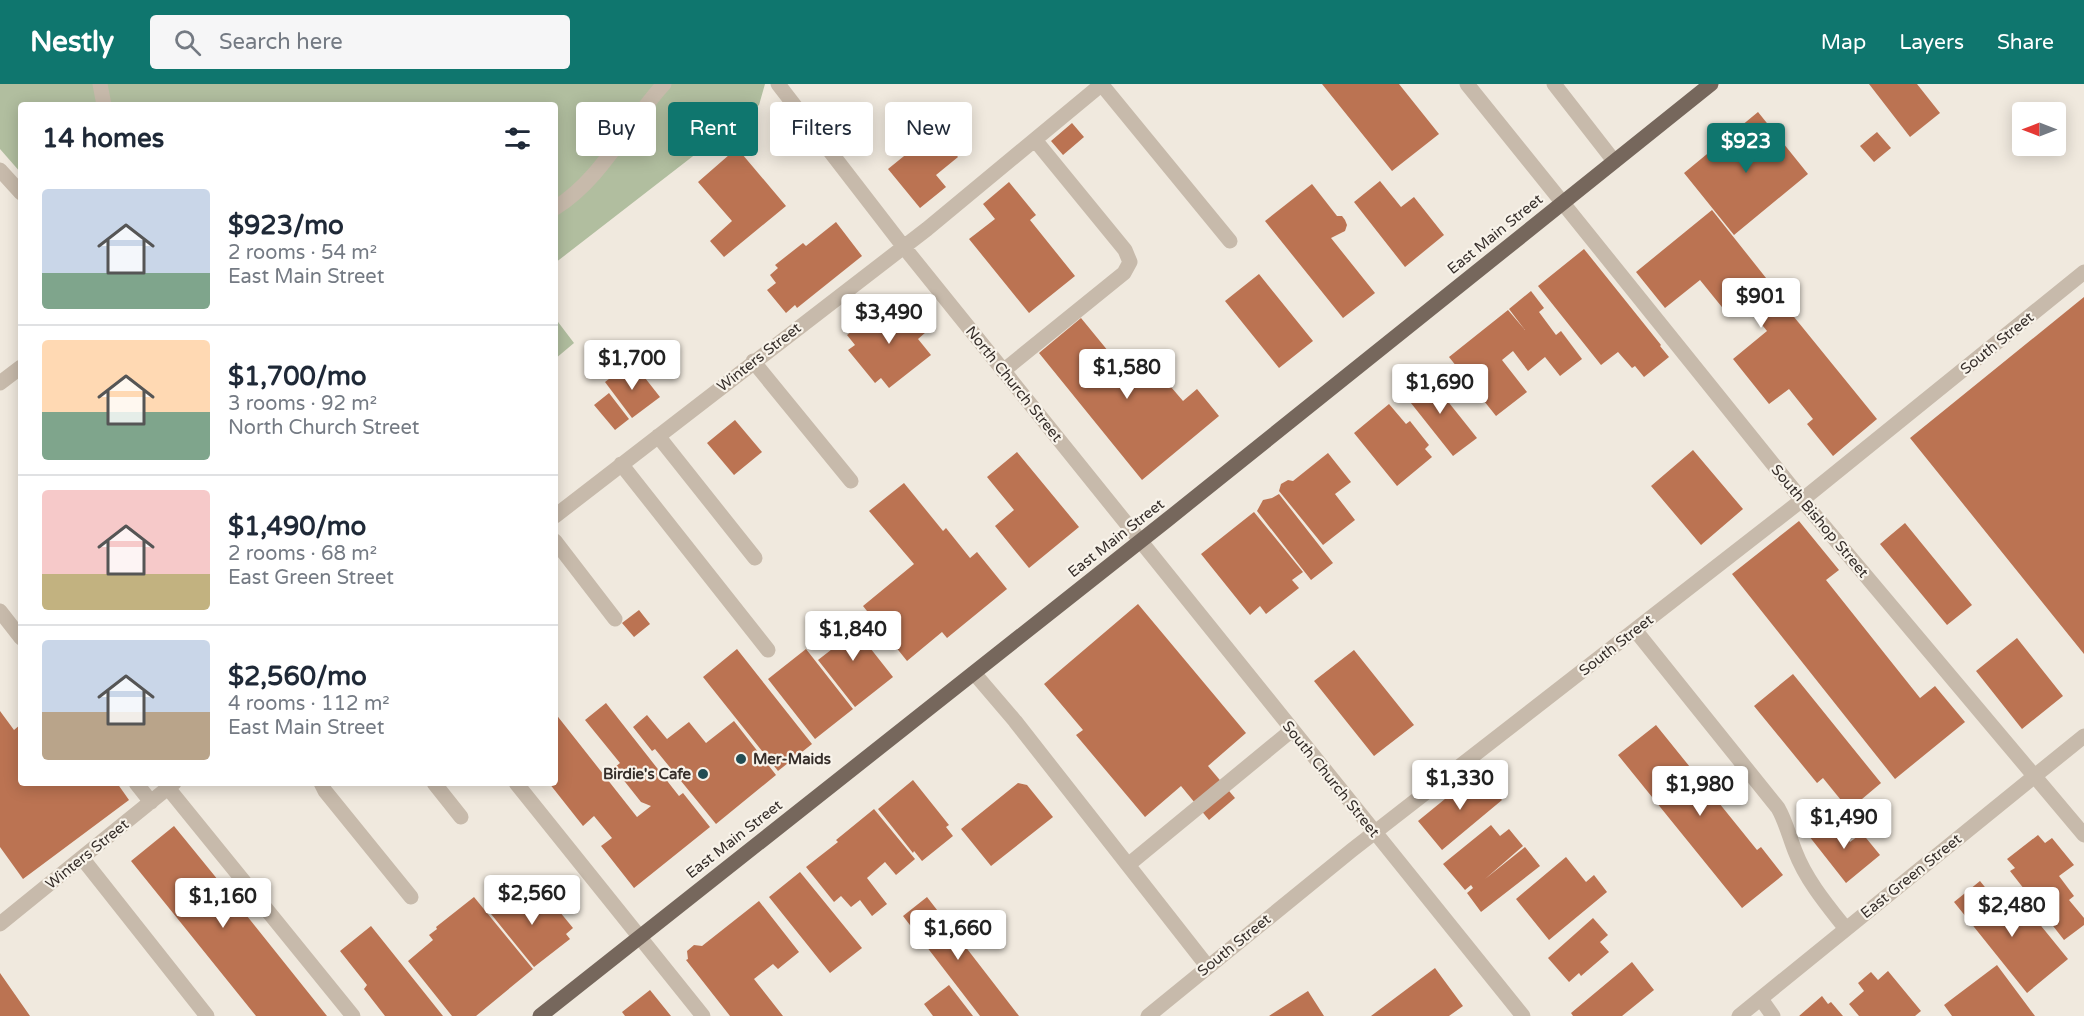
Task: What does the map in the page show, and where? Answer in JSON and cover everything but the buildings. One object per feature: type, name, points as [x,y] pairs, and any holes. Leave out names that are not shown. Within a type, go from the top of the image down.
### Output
[{"type":"main road","name":"East Main Street","points":[[540,1016],[1140,541],[1711,84]]},
{"type":"street","points":[[100,84],[103,102]]},
{"type":"street","points":[[558,206],[595,173],[648,101],[664,84]]},
{"type":"street","name":"North Church Street","points":[[778,84],[903,246],[1140,541]]},
{"type":"street","points":[[1102,84],[1230,241]]},
{"type":"street","name":"Winters Street","points":[[558,514],[927,229],[1102,84]]},
{"type":"street","name":"South Bishop Street","points":[[1467,84],[1802,500],[2084,835]]},
{"type":"street","points":[[1554,84],[1614,161]]},
{"type":"street","points":[[1003,371],[1124,273],[1130,262],[1125,250],[1035,140]]},
{"type":"street","points":[[0,170],[18,190]]},
{"type":"street","name":"South Street","points":[[1148,1016],[1375,833],[1802,500],[2084,272]]},
{"type":"street","points":[[753,361],[851,481]]},
{"type":"street","points":[[0,383],[18,369]]},
{"type":"street","points":[[658,436],[755,558]]},
{"type":"street","points":[[621,464],[768,650]]},
{"type":"street","name":"South Church Street","points":[[1140,541],[1523,1016]]},
{"type":"street","points":[[558,545],[615,619]]},
{"type":"street","points":[[0,611],[18,634]]},
{"type":"street","points":[[1635,630],[1778,808],[1786,822],[1795,852],[1821,897],[1846,929]]},
{"type":"street","points":[[974,673],[1007,711],[1208,967]]},
{"type":"street","points":[[1128,865],[1292,730]]},
{"type":"street","name":"East Green Street","points":[[1739,1016],[2082,741]]},
{"type":"street","points":[[138,786],[151,802]]},
{"type":"street","points":[[171,786],[353,1016]]},
{"type":"street","name":"Winters Street","points":[[0,924],[171,786]]},
{"type":"street","points":[[322,786],[411,897]]},
{"type":"street","points":[[436,786],[461,817]]},
{"type":"street","points":[[518,786],[704,1016]]},
{"type":"street","points":[[82,858],[207,1016]]},
{"type":"street","points":[[1761,999],[1773,1016]]},
{"type":"green space","points":[[0,84],[765,84],[758,106],[758,102],[668,102],[668,156],[693,156],[558,261],[558,102],[18,102],[18,170],[0,149]]},
{"type":"green space","points":[[558,322],[574,343],[558,356]]},
{"type":"place","name":"Mer-Maids","points":[[741,759]]},
{"type":"place","name":"Birdie's Cafe","points":[[703,774]]}]
